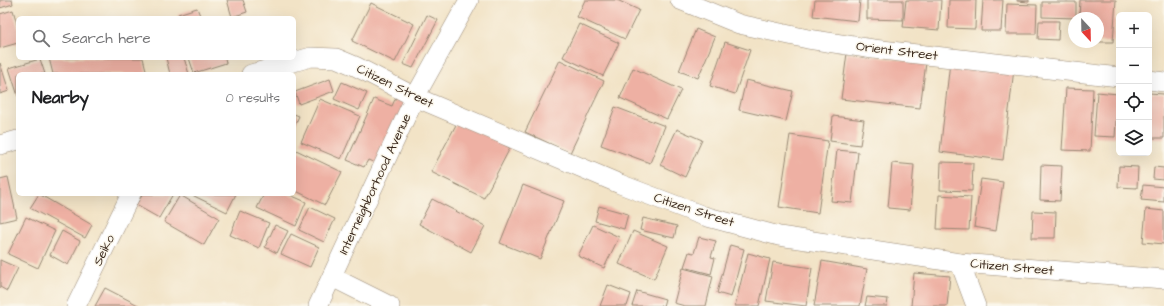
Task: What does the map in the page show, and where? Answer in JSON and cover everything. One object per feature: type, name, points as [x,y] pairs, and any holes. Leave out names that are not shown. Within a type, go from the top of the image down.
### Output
[{"type":"street","name":"Interneighborhood Avenue","points":[[318,306],[415,97],[469,0]]},
{"type":"street","name":"Orient Street","points":[[680,0],[739,24],[808,39],[873,49],[1116,77]]},
{"type":"street","name":"Citizen Street","points":[[257,72],[288,62],[312,57],[336,58],[415,97],[620,184],[704,216],[779,236],[960,263],[1164,279]]},
{"type":"street","points":[[1152,80],[1164,82]]},
{"type":"street","points":[[0,145],[16,141]]},
{"type":"street","name":"Seiko","points":[[76,306],[130,196]]},
{"type":"street","points":[[960,263],[976,306]]},
{"type":"street","points":[[332,277],[390,306]]},
{"type":"building","points":[[0,0],[12,0],[13,4],[0,8]]},
{"type":"building","points":[[227,0],[243,0],[247,12],[232,16]]},
{"type":"building","points":[[585,0],[617,0],[639,10],[625,39],[577,17]]},
{"type":"building","points":[[815,0],[860,0],[858,21],[813,16]]},
{"type":"building","points":[[867,0],[903,0],[903,20],[867,19]]},
{"type":"building","points":[[906,0],[941,0],[939,30],[903,27]]},
{"type":"building","points":[[949,0],[976,0],[975,29],[948,28]]},
{"type":"building","points":[[983,0],[1003,0],[1001,31],[981,31]]},
{"type":"building","points":[[1029,0],[1029,2],[1017,1]]},
{"type":"building","points":[[1080,0],[1116,0],[1113,42],[1104,42],[1104,12],[1079,12]]},
{"type":"building","points":[[1042,2],[1076,2],[1076,12],[1068,12],[1068,18],[1042,17]]},
{"type":"building","points":[[371,3],[414,24],[395,62],[352,41]]},
{"type":"building","points":[[1007,4],[1037,5],[1036,34],[1006,34]]},
{"type":"building","points":[[197,8],[200,16],[178,16],[178,14]]},
{"type":"building","points":[[13,10],[16,20],[16,44],[0,48],[0,14]]},
{"type":"building","points":[[427,15],[438,20],[413,68],[403,64]]},
{"type":"building","points":[[1039,21],[1059,21],[1058,40],[1038,39]]},
{"type":"building","points":[[579,24],[619,43],[603,76],[563,57]]},
{"type":"building","points":[[696,29],[715,37],[698,78],[679,71]]},
{"type":"building","points":[[725,42],[750,50],[735,94],[710,86]]},
{"type":"building","points":[[847,53],[926,63],[920,108],[841,99]]},
{"type":"building","points":[[40,60],[44,72],[16,72],[16,90],[9,68]]},
{"type":"building","points":[[50,60],[144,60],[146,72],[52,72]]},
{"type":"building","points":[[166,60],[185,60],[188,72],[170,72]]},
{"type":"building","points":[[190,60],[225,60],[226,63],[194,72]]},
{"type":"building","points":[[560,60],[604,81],[570,153],[525,132]]},
{"type":"building","points":[[950,62],[1014,69],[1003,160],[940,152]]},
{"type":"building","points":[[0,63],[9,91],[0,94]]},
{"type":"building","points":[[633,68],[681,90],[667,119],[620,98]]},
{"type":"building","points":[[330,79],[334,91],[299,104],[296,92]]},
{"type":"building","points":[[746,80],[793,91],[786,121],[739,110]]},
{"type":"building","points":[[342,82],[367,93],[359,110],[334,99]]},
{"type":"building","points":[[1066,88],[1093,89],[1090,151],[1062,150]]},
{"type":"building","points":[[1097,92],[1116,94],[1115,137],[1094,136]]},
{"type":"building","points":[[1152,93],[1164,94],[1164,138],[1152,138]]},
{"type":"building","points":[[396,97],[413,105],[385,167],[368,160],[364,167],[347,160],[374,99],[392,106]]},
{"type":"building","points":[[320,99],[360,116],[341,159],[301,142]]},
{"type":"building","points":[[615,107],[665,126],[650,163],[601,145]]},
{"type":"building","points":[[296,115],[299,116],[296,123]]},
{"type":"building","points":[[833,116],[864,120],[860,145],[830,141]]},
{"type":"building","points":[[458,121],[510,148],[484,198],[431,172]]},
{"type":"building","points":[[677,129],[702,140],[685,177],[660,165]]},
{"type":"building","points":[[790,135],[828,141],[818,213],[779,207]]},
{"type":"building","points":[[296,150],[342,172],[325,205],[296,191]]},
{"type":"building","points":[[837,150],[858,152],[852,203],[831,201]]},
{"type":"building","points":[[941,162],[973,163],[972,191],[940,190]]},
{"type":"building","points":[[892,163],[914,165],[910,210],[888,208]]},
{"type":"building","points":[[1041,165],[1062,166],[1060,201],[1040,200]]},
{"type":"building","points":[[1119,166],[1138,167],[1137,188],[1118,187]]},
{"type":"building","points":[[1154,167],[1164,168],[1164,180],[1153,179]]},
{"type":"building","points":[[8,177],[17,218],[0,222],[0,179]]},
{"type":"building","points":[[981,179],[1003,182],[996,231],[974,227]]},
{"type":"building","points":[[523,185],[564,201],[540,259],[500,243]]},
{"type":"building","points":[[1143,185],[1164,187],[1164,202],[1141,200]]},
{"type":"building","points":[[939,195],[971,197],[969,230],[937,229]]},
{"type":"building","points":[[38,196],[42,196],[92,225],[85,238],[30,208]]},
{"type":"building","points":[[142,196],[172,196],[159,218],[136,205]]},
{"type":"building","points":[[179,196],[219,218],[204,245],[164,222]]},
{"type":"building","points":[[194,196],[235,196],[227,212]]},
{"type":"building","points":[[263,196],[292,196],[306,202],[296,226],[257,208]]},
{"type":"building","points":[[432,199],[485,226],[471,252],[419,224]]},
{"type":"building","points":[[599,206],[628,214],[624,229],[595,221]]},
{"type":"building","points":[[310,207],[335,219],[324,242],[299,230]]},
{"type":"building","points":[[1146,209],[1164,211],[1164,244],[1143,242]]},
{"type":"building","points":[[240,211],[269,223],[259,248],[230,235]]},
{"type":"building","points":[[1033,211],[1056,212],[1055,238],[1032,238]]},
{"type":"building","points":[[26,217],[55,231],[38,268],[8,254]]},
{"type":"building","points":[[643,218],[677,226],[674,238],[640,230]]},
{"type":"building","points":[[275,225],[288,231],[277,253],[265,247]]},
{"type":"building","points":[[593,225],[619,237],[604,268],[578,256]]},
{"type":"building","points":[[62,231],[80,241],[68,265],[50,255]]},
{"type":"building","points":[[633,231],[668,246],[654,279],[619,264]]},
{"type":"building","points":[[291,234],[319,247],[310,267],[281,254]]},
{"type":"building","points":[[699,237],[716,241],[711,257],[715,258],[711,274],[684,267],[689,252],[694,253]]},
{"type":"building","points":[[730,245],[744,249],[731,297],[717,293]]},
{"type":"building","points":[[748,253],[770,259],[759,306],[735,306]]},
{"type":"building","points":[[0,260],[18,268],[7,291],[0,287]]},
{"type":"building","points":[[822,261],[867,269],[860,306],[814,306]]},
{"type":"building","points":[[773,262],[812,268],[806,306],[766,301]]},
{"type":"building","points":[[683,268],[713,276],[706,306],[685,306],[674,303]]},
{"type":"building","points":[[914,273],[950,276],[947,306],[911,306]]},
{"type":"building","points":[[608,285],[631,294],[627,306],[600,306]]},
{"type":"building","points":[[105,288],[140,306],[95,306]]},
{"type":"building","points":[[637,291],[665,299],[663,306],[632,306]]},
{"type":"building","points":[[867,297],[888,299],[887,306],[865,306]]}]
